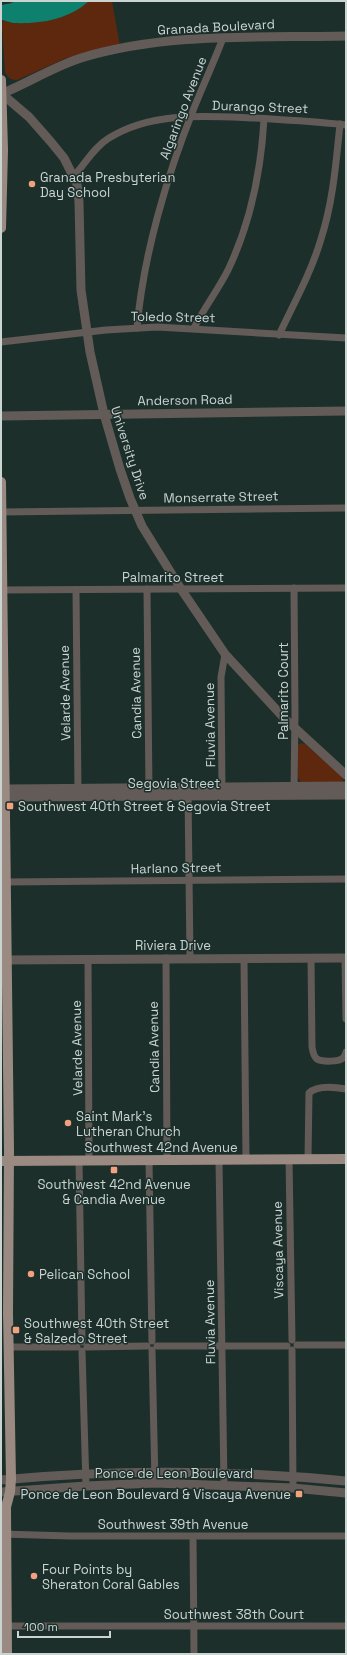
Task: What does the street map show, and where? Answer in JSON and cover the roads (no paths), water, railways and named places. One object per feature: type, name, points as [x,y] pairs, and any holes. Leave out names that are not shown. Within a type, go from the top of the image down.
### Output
[{"type":"main road","points":[[1,80],[3,150],[1,228]]},
{"type":"main road","points":[[1,482],[3,791],[6,882],[4,960],[4,1315],[8,1347],[6,1507],[4,1534],[4,1626],[6,1654]]},
{"type":"main road","name":"Southwest 42nd Avenue","points":[[5,1161],[346,1159]]},
{"type":"main road","points":[[1,1498],[6,1507]]},
{"type":"street","name":"Granada Boulevard","points":[[1,94],[64,65],[101,53],[135,46],[175,40],[346,36]]},
{"type":"street","name":"Algaringo Avenue","points":[[138,328],[143,287],[156,227],[175,161],[191,116],[223,38]]},
{"type":"street","name":"University Drive","points":[[1,94],[29,117],[48,138],[64,158],[74,176],[79,202],[80,271],[87,333],[104,414],[120,468],[135,510],[152,543],[225,654],[274,707],[346,775]]},
{"type":"street","name":"Durango Street","points":[[74,176],[98,148],[115,135],[136,126],[160,120],[191,116],[304,120],[343,124]]},
{"type":"street","points":[[194,328],[229,266],[251,209],[261,161],[264,119]]},
{"type":"street","points":[[279,334],[305,282],[322,237],[335,178],[343,124]]},
{"type":"street","name":"Toledo Street","points":[[1,342],[138,328],[194,328],[346,338]]},
{"type":"street","name":"Anderson Road","points":[[1,416],[346,411]]},
{"type":"street","name":"Monserrate Street","points":[[1,512],[346,508]]},
{"type":"street","name":"Palmarito Court","points":[[294,588],[294,791]]},
{"type":"street","name":"Palmarito Street","points":[[2,590],[346,588]]},
{"type":"street","name":"Velarde Avenue","points":[[76,590],[78,792]]},
{"type":"street","name":"Candia Avenue","points":[[147,590],[149,792]]},
{"type":"street","name":"Fluvia Avenue","points":[[222,791],[221,677],[225,654]]},
{"type":"street","name":"Segovia Street","points":[[294,791],[346,786]]},
{"type":"street","name":"Segovia Street","points":[[3,791],[9,797],[78,792],[222,791],[294,791],[346,795]]},
{"type":"street","points":[[188,792],[190,958]]},
{"type":"street","name":"Harlano Street","points":[[6,882],[346,879]]},
{"type":"street","name":"Candia Avenue","points":[[166,958],[167,1160]]},
{"type":"street","points":[[244,958],[246,1159]]},
{"type":"street","points":[[311,958],[312,1047],[314,1055],[318,1059],[337,1060],[344,1058],[346,1052]]},
{"type":"street","points":[[346,958],[346,1019]]},
{"type":"street","name":"Riviera Drive","points":[[4,960],[346,958]]},
{"type":"street","name":"Velarde Avenue","points":[[86,1486],[82,1346],[88,959]]},
{"type":"street","points":[[308,1159],[308,1098],[310,1092],[320,1088],[346,1089]]},
{"type":"street","name":"Viscaya Avenue","points":[[289,1159],[294,1488]]},
{"type":"street","points":[[148,1160],[155,1483]]},
{"type":"street","name":"Fluvia Avenue","points":[[219,1160],[224,1484]]},
{"type":"street","points":[[8,1347],[346,1345]]},
{"type":"street","name":"Ponce de Leon Boulevard","points":[[6,1480],[86,1474],[224,1472],[346,1481]]},
{"type":"street","name":"Ponce de Leon Boulevard","points":[[6,1492],[155,1483],[224,1484],[346,1493]]},
{"type":"street","name":"Southwest 39th Avenue","points":[[4,1534],[55,1536],[346,1536]]},
{"type":"street","points":[[193,1536],[194,1654]]},
{"type":"street","name":"Southwest 38th Court","points":[[4,1626],[346,1626]]},
{"type":"place","name":"Granada Presbyterian Day School","points":[[32,184]]},
{"type":"place","name":"Southwest 40th Street & Segovia Street","points":[[10,806]]},
{"type":"place","name":"Saint Mark's Lutheran Church","points":[[68,1123]]},
{"type":"place","name":"Southwest 42nd Avenue & Candia Avenue","points":[[114,1170]]},
{"type":"place","name":"Pelican School","points":[[31,1274]]},
{"type":"place","name":"Southwest 40th Street & Salzedo Street","points":[[16,1330]]},
{"type":"place","name":"Ponce de Leon Boulevard & Viscaya Avenue","points":[[299,1494]]},
{"type":"place","name":"Four Points by Sheraton Coral Gables","points":[[34,1576]]}]
